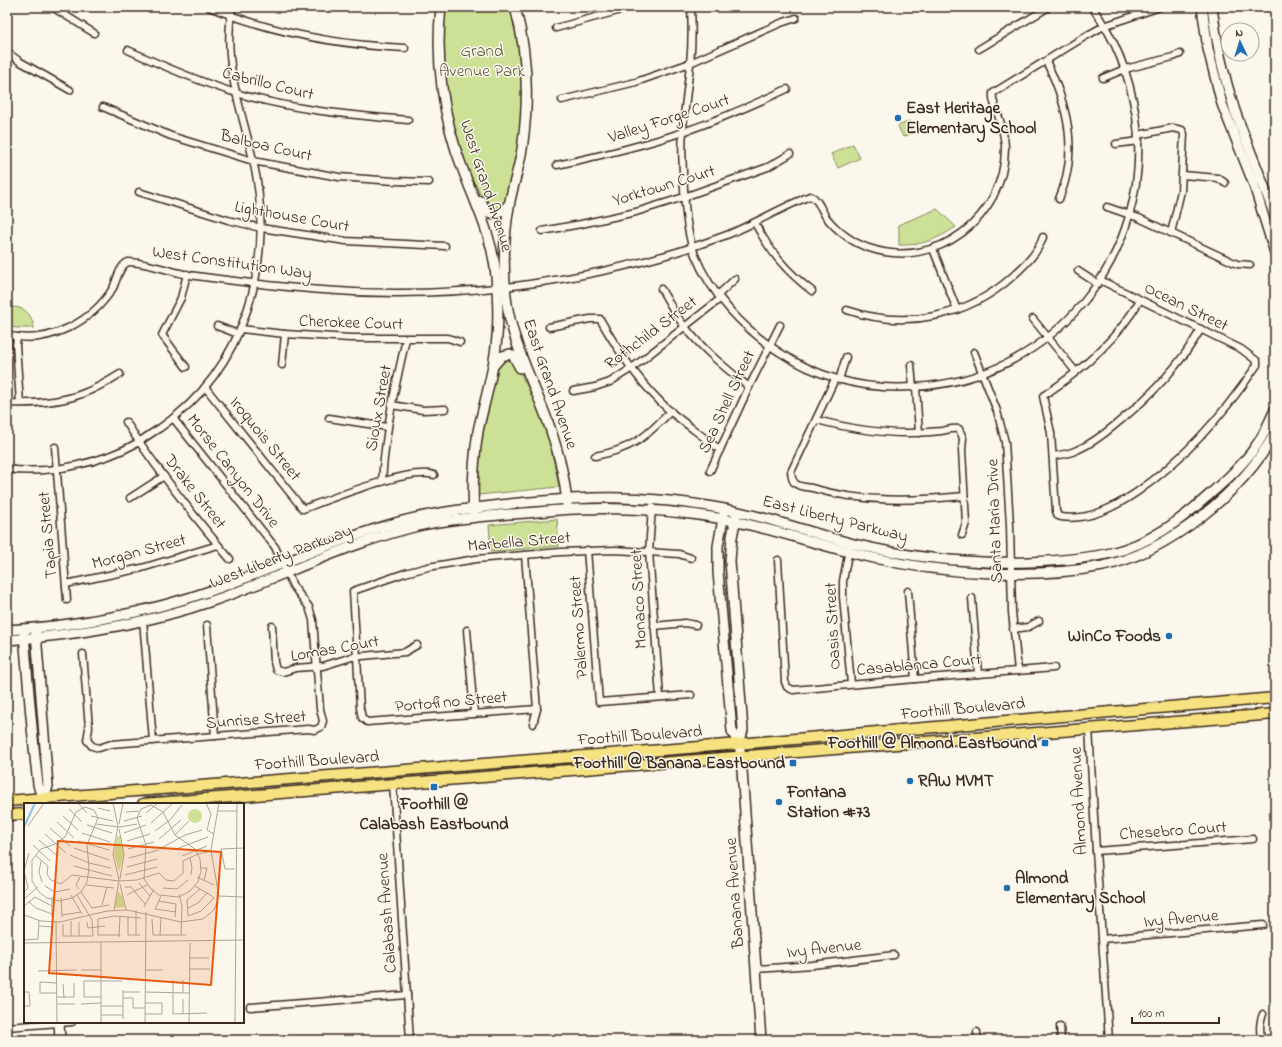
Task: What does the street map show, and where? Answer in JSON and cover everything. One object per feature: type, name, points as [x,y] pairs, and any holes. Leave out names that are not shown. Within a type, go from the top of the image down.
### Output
[{"type":"main road","name":"Foothill Boulevard","points":[[7,802],[44,801],[739,744],[1275,698]]},
{"type":"main road","points":[[1161,722],[1176,716],[1218,712],[1223,709],[1223,703]]},
{"type":"main road","name":"Foothill Boulevard","points":[[156,803],[1275,714]]},
{"type":"main road","points":[[7,815],[24,814]]},
{"type":"street","points":[[52,7],[94,33]]},
{"type":"street","points":[[209,7],[230,16],[302,35],[371,46],[405,48]]},
{"type":"street","points":[[7,469],[36,471],[57,469],[92,461],[138,442],[173,418],[205,387],[223,361],[239,332],[255,284],[259,261],[261,228],[259,198],[253,161],[235,92],[229,54],[230,16],[232,7]]},
{"type":"street","name":"West Grand Avenue","points":[[441,7],[439,50],[444,97],[456,151],[480,210],[490,242],[496,275],[501,286],[493,366],[476,445],[473,482],[474,518]]},
{"type":"street","name":"East Grand Avenue","points":[[515,7],[526,71],[526,109],[523,143],[510,202],[505,236],[501,286],[506,298],[516,340],[529,378],[550,430],[560,463],[568,510]]},
{"type":"street","points":[[556,28],[632,7]]},
{"type":"street","points":[[691,7],[690,63],[682,151],[684,197],[692,247],[705,275],[719,297],[752,332],[770,346],[801,364],[837,379],[885,387],[914,387],[957,382],[983,374],[1021,355],[1048,337],[1076,311],[1099,282],[1118,249],[1130,214],[1138,174],[1138,138],[1133,98],[1125,69],[1116,48],[1092,7]]},
{"type":"street","points":[[979,49],[1050,7]]},
{"type":"street","points":[[956,310],[933,249],[958,237],[971,226],[988,206],[998,184],[1004,162],[1004,143],[1002,125],[993,99],[993,93],[1104,26],[1160,7]]},
{"type":"street","points":[[1202,7],[1208,48],[1222,104],[1253,182],[1275,253]]},
{"type":"street","points":[[1212,7],[1223,67],[1235,109],[1275,217]]},
{"type":"street","points":[[562,100],[636,82],[690,63],[781,23],[796,18]]},
{"type":"street","name":"Cabrillo Court","points":[[128,50],[182,74],[235,92],[288,106],[338,114],[408,120]]},
{"type":"street","points":[[7,52],[19,61],[70,90]]},
{"type":"street","points":[[1103,78],[1125,69],[1180,54]]},
{"type":"street","points":[[1046,61],[1062,100],[1069,138],[1068,175],[1059,199]]},
{"type":"street","name":"Valley Forge Court","points":[[557,165],[618,152],[683,132],[740,110],[787,89]]},
{"type":"street","name":"Balboa Court","points":[[103,107],[171,136],[253,161],[339,177],[429,182]]},
{"type":"street","points":[[1116,144],[1173,128],[1182,130],[1184,138],[1183,175],[1179,202],[1171,233]]},
{"type":"street","name":"Yorktown Court","points":[[542,231],[636,212],[684,197],[768,167],[790,154]]},
{"type":"street","points":[[1183,175],[1218,178],[1225,183]]},
{"type":"street","points":[[471,190],[479,197],[486,211],[490,213],[501,212],[510,202]]},
{"type":"street","name":"Lighthouse Court","points":[[139,192],[228,220],[261,228],[346,241],[445,246]]},
{"type":"street","name":"West Constitution Way","points":[[7,335],[17,337],[44,336],[65,330],[82,320],[102,302],[114,286],[121,267],[128,262],[187,274],[255,284],[324,290],[416,292],[501,286],[540,282],[641,263],[724,236],[755,223],[810,196],[816,200],[826,217],[840,232],[858,244],[886,253],[901,254],[917,253],[933,249]]},
{"type":"street","points":[[1107,207],[1130,214],[1237,264],[1250,265]]},
{"type":"street","points":[[755,223],[765,243],[781,263],[798,280],[812,291]]},
{"type":"street","points":[[847,310],[877,318],[901,320],[926,318],[956,310],[980,300],[1007,282],[1032,256],[1040,245],[1043,237]]},
{"type":"street","name":"Ocean Street","points":[[1053,456],[1056,511],[1058,516],[1067,518],[1080,517],[1105,511],[1134,494],[1160,475],[1189,449],[1222,413],[1257,365],[1257,360],[1246,352],[1078,271]]},
{"type":"street","points":[[186,367],[162,335],[181,298],[187,274]]},
{"type":"street","name":"Rothchild Street","points":[[574,391],[595,387],[610,382],[632,368],[685,327],[719,297],[735,280]]},
{"type":"street","points":[[661,289],[685,327],[725,368],[749,387]]},
{"type":"street","points":[[1140,300],[1117,333],[1094,356],[1076,372],[1043,396],[1050,424],[1053,456],[1070,453],[1088,445],[1135,409],[1171,372],[1201,329]]},
{"type":"street","points":[[549,327],[590,319],[600,319],[632,368],[671,411],[720,450]]},
{"type":"street","points":[[1033,319],[1076,372]]},
{"type":"street","name":"Sea Shell Street","points":[[710,471],[780,325]]},
{"type":"street","name":"Cherokee Court","points":[[217,326],[239,332],[350,338],[448,338],[460,342]]},
{"type":"street","points":[[282,365],[285,334]]},
{"type":"street","points":[[17,337],[16,345],[20,403]]},
{"type":"street","name":"Sioux Street","points":[[382,482],[387,427],[406,339]]},
{"type":"street","name":"Santa Maria Drive","points":[[974,352],[997,411],[1005,442],[1010,525],[1013,629],[1018,671]]},
{"type":"street","points":[[493,366],[502,356],[510,354],[514,357],[522,373],[529,378]]},
{"type":"street","points":[[846,357],[837,379],[792,472],[792,480],[796,485],[831,494],[855,498],[909,500],[965,496]]},
{"type":"street","points":[[911,365],[919,433]]},
{"type":"street","points":[[7,402],[40,403],[69,398],[84,394],[120,374]]},
{"type":"street","name":"Iroquois Street","points":[[205,387],[303,508],[382,482]]},
{"type":"street","points":[[391,405],[424,410],[446,409]]},
{"type":"street","name":"East Liberty Parkway","points":[[567,499],[620,498],[652,500],[725,509],[768,519],[851,543],[901,554],[931,558],[977,562],[1011,562],[1048,561],[1092,557],[1122,550],[1146,540],[1161,532],[1194,509],[1242,464],[1256,446],[1275,410]]},
{"type":"street","points":[[595,456],[610,453],[639,441],[651,432],[671,411]]},
{"type":"street","name":"Morse Canyon Drive","points":[[173,418],[275,547],[283,562]]},
{"type":"street","points":[[329,418],[387,427]]},
{"type":"street","points":[[817,420],[854,429],[880,433],[919,433],[953,428],[959,429],[963,438],[962,450],[966,523],[962,535]]},
{"type":"street","name":"Drake Street","points":[[126,422],[138,442],[230,559]]},
{"type":"street","name":"East Liberty Parkway","points":[[568,510],[622,508],[652,510],[723,519],[878,559],[929,568],[1011,573],[1056,571],[1100,566],[1132,558],[1161,544],[1192,523],[1234,487],[1261,456],[1275,433]]},
{"type":"street","name":"Tapia Street","points":[[55,447],[67,600]]},
{"type":"street","points":[[382,482],[422,473],[434,475]]},
{"type":"street","points":[[130,498],[164,476]]},
{"type":"street","name":"West Liberty Parkway","points":[[7,630],[35,628],[114,617],[161,606],[210,591],[344,539],[431,514],[474,508],[567,499]]},
{"type":"street","name":"Monaco Street","points":[[652,500],[649,552],[660,697]]},
{"type":"street","name":"Banana Avenue","points":[[725,509],[718,546],[718,572],[732,731],[739,744],[741,756],[761,1040]]},
{"type":"street","name":"West Liberty Parkway","points":[[7,640],[36,638],[88,631],[143,620],[209,602],[345,549],[407,530],[449,520],[568,510]]},
{"type":"street","name":"Banana Avenue","points":[[737,511],[731,548],[730,574],[743,730],[739,744]]},
{"type":"street","name":"Oasis Street","points":[[851,543],[844,581],[843,597],[851,684]]},
{"type":"street","name":"Morgan Street","points":[[66,584],[142,568],[218,545]]},
{"type":"street","name":"Marbella Street","points":[[357,657],[353,591],[405,573],[452,562],[587,550],[615,550],[680,554],[691,558]]},
{"type":"street","name":"Palermo Street","points":[[587,550],[599,702],[660,697]]},
{"type":"street","points":[[525,555],[537,709],[533,724]]},
{"type":"street","name":"Casablanca Court","points":[[778,560],[785,682],[787,687],[793,690],[1054,668]]},
{"type":"street","name":"Sunrise Street","points":[[83,654],[89,728],[87,740],[92,746],[100,748],[111,744],[308,729],[315,730],[321,727],[323,721],[316,667],[313,620],[309,607],[293,586],[283,562]]},
{"type":"street","points":[[908,591],[915,679]]},
{"type":"street","points":[[972,598],[978,674]]},
{"type":"street","points":[[143,620],[153,741]]},
{"type":"street","points":[[1013,629],[1028,627],[1039,621]]},
{"type":"street","points":[[654,626],[685,623],[696,625]]},
{"type":"street","points":[[207,625],[215,736]]},
{"type":"street","name":"Lomas Court","points":[[272,626],[274,662],[276,670],[283,672],[296,668],[323,666],[343,659],[405,652],[417,645]]},
{"type":"street","points":[[35,628],[48,786],[44,801]]},
{"type":"street","points":[[23,629],[29,707],[38,786],[44,801]]},
{"type":"street","points":[[467,630],[474,714]]},
{"type":"street","name":"Portofino Street","points":[[357,657],[360,708],[362,718],[367,722],[537,709]]},
{"type":"street","points":[[660,697],[691,695]]},
{"type":"street","name":"Almond Avenue","points":[[1089,728],[1109,1040]]},
{"type":"street","name":"Calabash Avenue","points":[[393,784],[410,1040]]},
{"type":"street","name":"Chesebro Court","points":[[1096,851],[1253,839]]},
{"type":"street","name":"Ivy Avenue","points":[[1102,940],[1263,926]]},
{"type":"street","name":"Ivy Avenue","points":[[756,969],[812,965],[894,956]]},
{"type":"street","points":[[250,1007],[407,995]]},
{"type":"street","points":[[1261,1040],[1260,1020],[1263,1014]]},
{"type":"street","points":[[7,1027],[49,1023]]},
{"type":"street","points":[[59,1023],[60,1040]]},
{"type":"street","points":[[1060,1026],[1061,1040]]},
{"type":"street","points":[[977,1032],[978,1040]]},
{"type":"green space","name":"Grand Avenue Park","points":[[445,7],[510,7],[517,41],[521,74],[521,124],[517,157],[505,202],[504,205],[495,211],[485,206],[476,185],[469,175],[456,138],[444,75],[443,49]]},
{"type":"green space","points":[[910,121],[915,132],[903,137],[898,126]]},
{"type":"green space","points":[[853,144],[860,158],[838,168],[831,154]]},
{"type":"green space","points":[[937,209],[956,227],[929,241],[899,245],[898,225]]},
{"type":"green space","points":[[14,307],[22,309],[28,313],[34,328],[17,328],[7,326],[7,309]]},
{"type":"green space","points":[[510,358],[518,367],[524,381],[534,397],[550,444],[559,487],[478,495],[481,445],[498,364],[500,361]]},
{"type":"green space","points":[[557,519],[559,546],[491,552],[489,525]]},
{"type":"place","name":"East Heritage Elementary School","points":[[898,118]]},
{"type":"place","name":"WinCo Foods","points":[[1169,636]]},
{"type":"place","name":"Foothill @ Almond Eastbound","points":[[1045,743]]},
{"type":"place","name":"Foothill @ Banana Eastbound","points":[[793,763]]},
{"type":"place","name":"RAW MVMT","points":[[910,781]]},
{"type":"place","name":"Foothill @ Calabash Eastbound","points":[[434,787]]},
{"type":"place","name":"Fontana Station #73","points":[[779,802]]},
{"type":"place","name":"Almond Elementary School","points":[[1007,888]]}]
